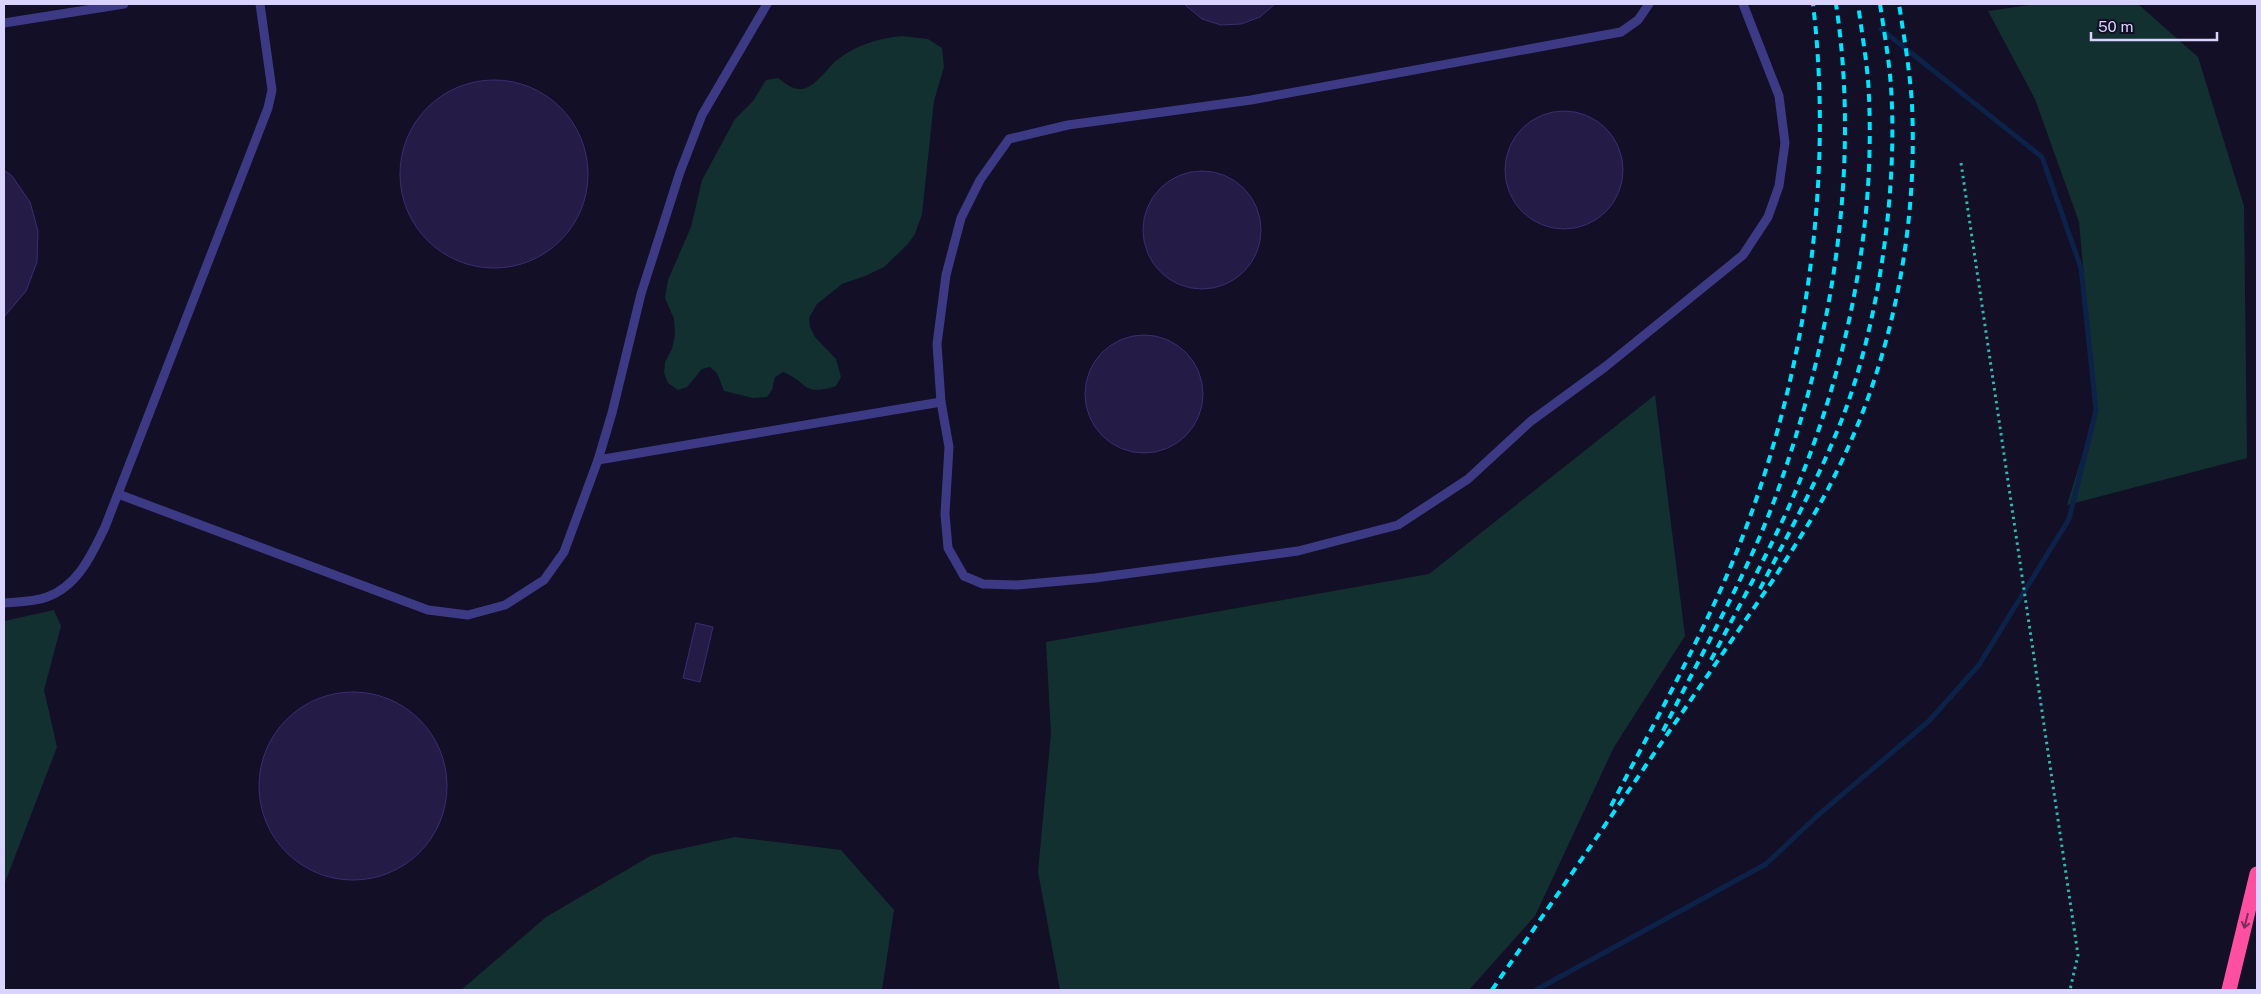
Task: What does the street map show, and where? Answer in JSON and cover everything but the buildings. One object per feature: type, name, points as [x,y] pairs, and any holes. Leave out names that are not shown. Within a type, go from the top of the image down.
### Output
[{"type":"highway","points":[[2229,990],[2257,874]]},
{"type":"lane","points":[[4,23],[124,4]]},
{"type":"lane","points":[[4,604],[46,597],[69,585],[90,559],[118,494],[268,108],[272,90],[260,4]]},
{"type":"lane","points":[[118,494],[428,610],[468,615],[505,605],[544,580],[564,552],[598,460],[612,413],[641,294],[680,172],[702,115],[767,4]]},
{"type":"lane","points":[[1649,4],[1638,20],[1621,32],[1251,100],[1068,124],[1010,139],[980,180],[961,218],[946,275],[937,344],[941,402],[949,447],[945,514],[948,548],[964,576],[983,584],[1017,585],[1095,578],[1298,551],[1398,525],[1468,478],[1531,421],[1605,367],[1743,255],[1768,217],[1779,186],[1785,143],[1779,96],[1743,4]]},
{"type":"lane","points":[[598,460],[941,402]]},
{"type":"path","points":[[1961,163],[2078,955],[2070,990]]},
{"type":"green space","points":[[2035,4],[2138,4],[2198,57],[2244,206],[2247,458],[2067,505],[2096,410],[2079,222],[2035,99],[1988,11]]},
{"type":"green space","points":[[902,36],[928,39],[942,48],[944,67],[934,101],[922,214],[915,234],[907,245],[884,267],[842,284],[817,304],[809,318],[810,327],[815,337],[836,359],[841,377],[836,386],[817,390],[811,389],[783,372],[775,377],[772,390],[767,397],[753,398],[724,391],[717,373],[710,367],[702,369],[687,387],[678,390],[668,383],[664,373],[665,362],[672,349],[675,335],[674,319],[665,298],[668,280],[691,227],[702,180],[735,119],[753,101],[766,80],[778,78],[789,86],[802,89],[807,88],[817,81],[837,60],[852,50],[885,38]]},
{"type":"green space","points":[[1655,395],[1685,636],[1614,747],[1535,916],[1469,990],[1060,990],[1038,872],[1051,733],[1046,642],[1429,574]]},
{"type":"green space","points":[[54,610],[61,626],[44,690],[57,747],[4,885],[4,621]]},
{"type":"green space","points":[[735,837],[841,850],[894,910],[882,990],[461,990],[546,917],[652,855]]},
{"type":"waterway","points":[[1536,990],[1766,864],[1817,816],[1929,721],[1979,665],[2069,519],[2096,410],[2081,268],[2042,157],[1881,29]]},
{"type":"railway","points":[[1611,806],[1681,672],[1720,591],[1748,523],[1772,451],[1791,378],[1805,303],[1815,228],[1819,152],[1819,77],[1813,4]]},
{"type":"railway","points":[[1663,731],[1737,586],[1765,525],[1794,442],[1822,335],[1840,225],[1844,170],[1845,114],[1836,4]]},
{"type":"railway","points":[[1711,660],[1791,502],[1827,405],[1841,354],[1861,252],[1867,201],[1870,149],[1869,97],[1858,4]]},
{"type":"railway","points":[[1760,589],[1811,490],[1838,429],[1852,391],[1874,306],[1888,216],[1892,128],[1891,87],[1880,4]]},
{"type":"railway","points":[[1492,990],[1773,580],[1819,505],[1853,435],[1871,390],[1885,344],[1905,250],[1913,153],[1912,105],[1899,4]]}]
